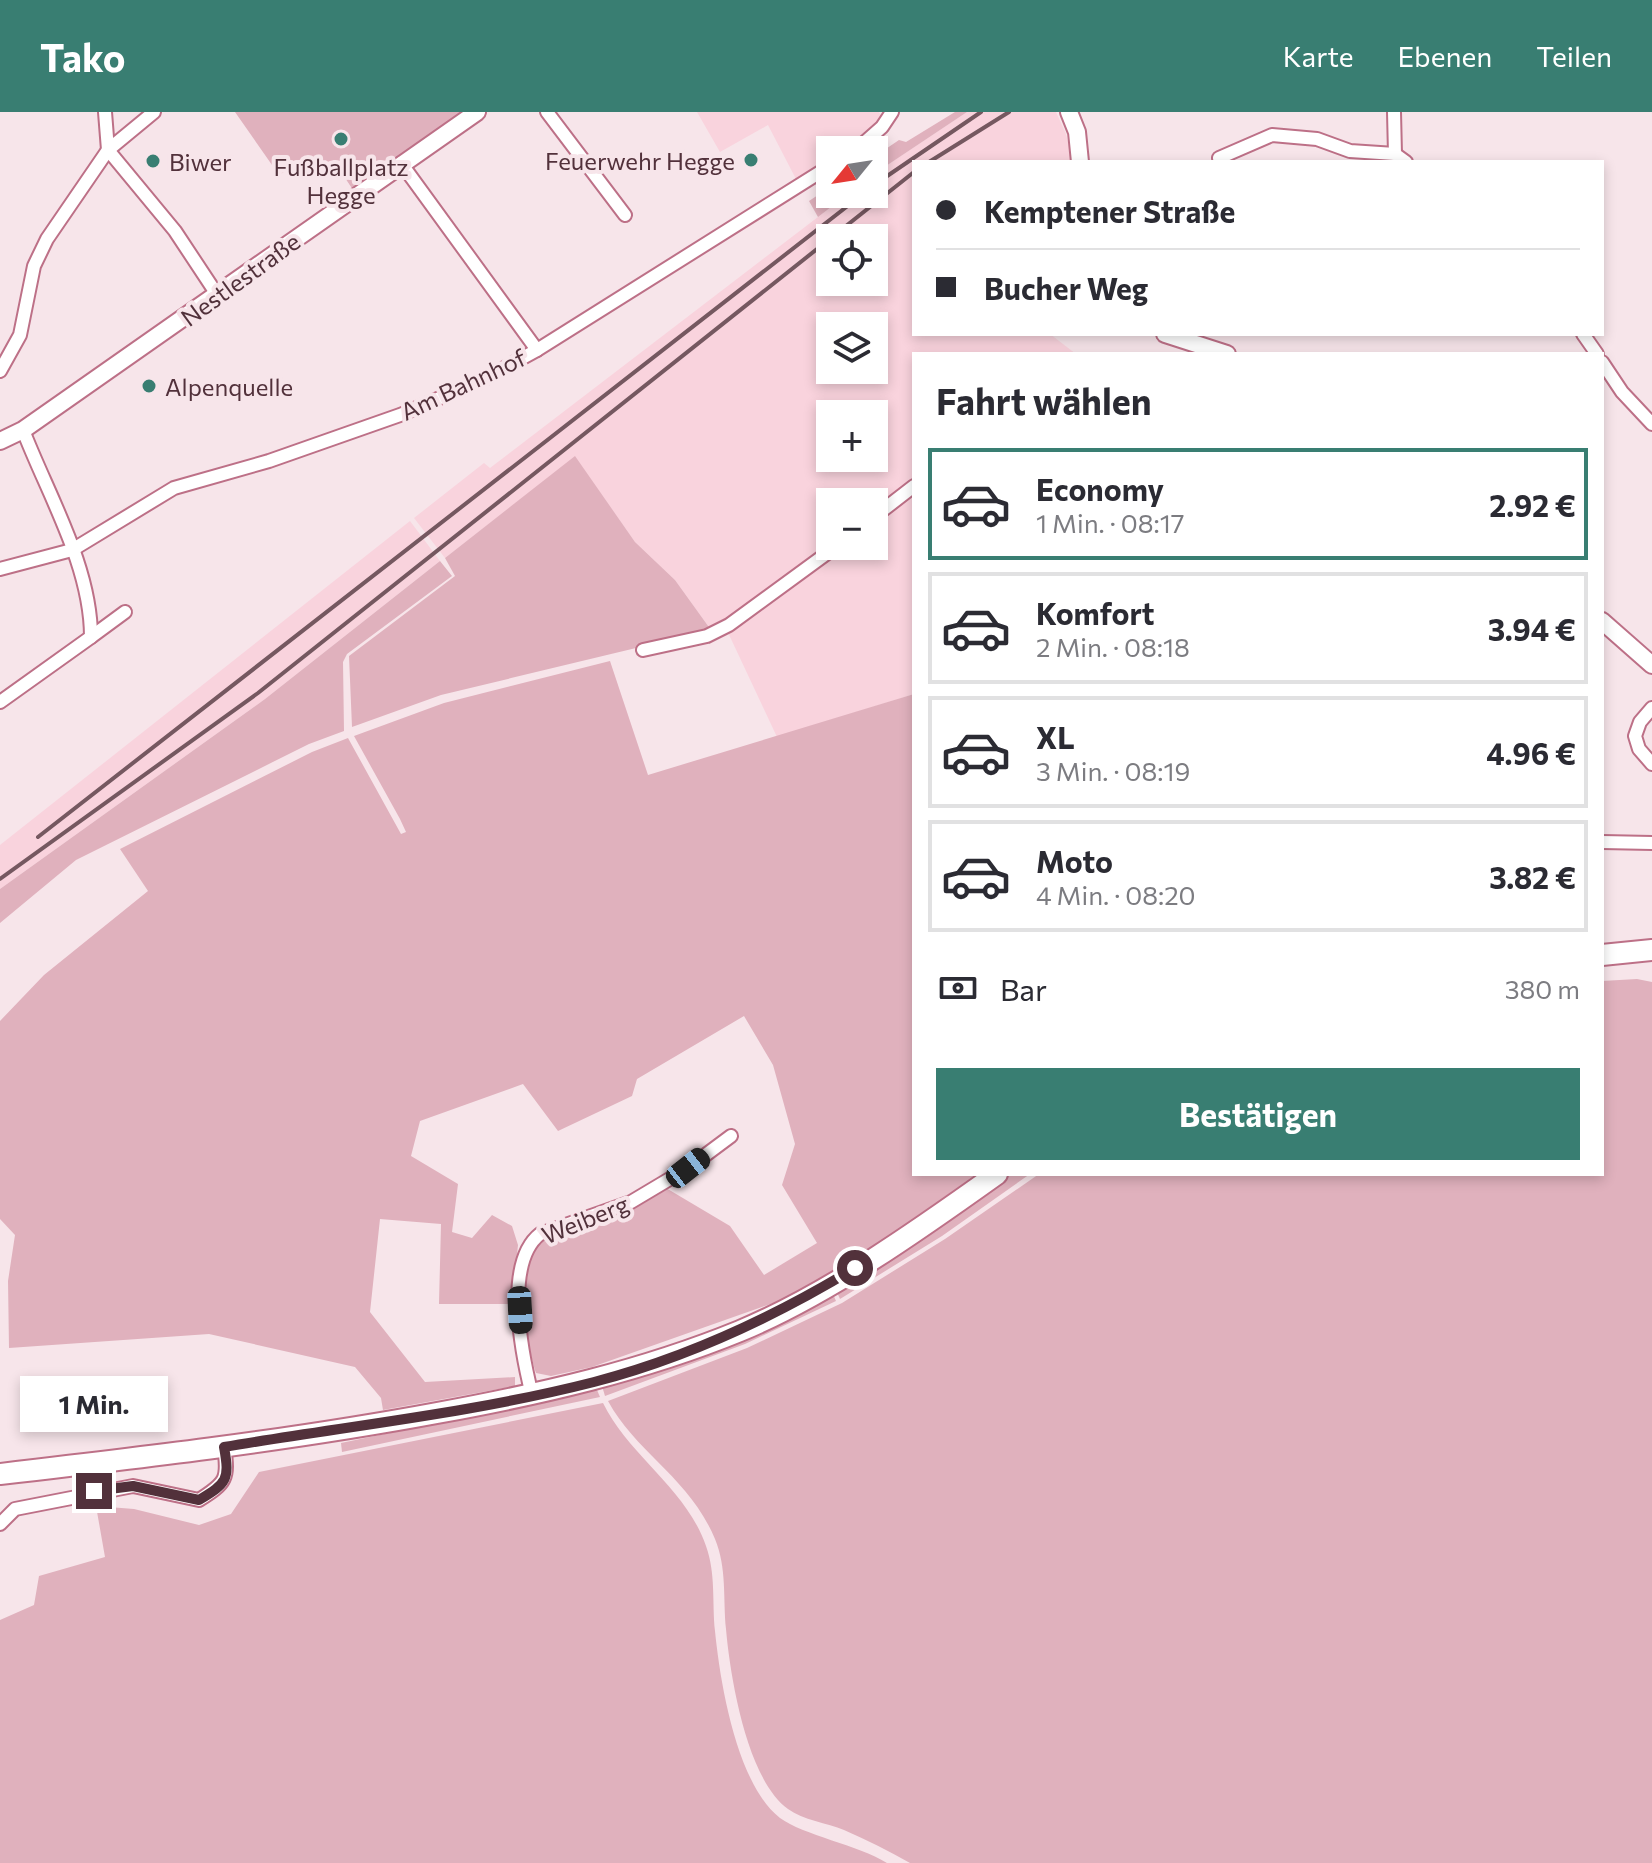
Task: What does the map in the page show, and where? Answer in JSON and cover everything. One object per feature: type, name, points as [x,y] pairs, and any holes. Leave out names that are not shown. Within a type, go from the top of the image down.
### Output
[{"type":"main road","points":[[1604,955],[1652,950]]},
{"type":"main road","points":[[0,1474],[337,1432],[596,1381],[741,1331],[855,1268],[994,1176]]},
{"type":"street","points":[[105,112],[108,150],[175,231],[218,296]]},
{"type":"street","points":[[0,371],[20,335],[34,266],[47,239],[108,150],[154,112]]},
{"type":"street","name":"Nestlestraße","points":[[0,441],[23,430],[218,296],[401,163],[477,112]]},
{"type":"street","points":[[547,112],[625,215]]},
{"type":"street","points":[[872,136],[892,112]]},
{"type":"street","points":[[1069,112],[1077,132],[1080,160]]},
{"type":"street","points":[[1219,158],[1272,135],[1317,139],[1350,151],[1400,158],[1394,112]]},
{"type":"street","points":[[401,163],[537,350]]},
{"type":"street","name":"Am Bahnhof","points":[[0,569],[72,550],[174,488],[269,461],[400,415],[484,379],[537,350],[816,175]]},
{"type":"street","points":[[1170,336],[1213,352]]},
{"type":"street","points":[[1604,365],[1622,392],[1652,424]]},
{"type":"street","points":[[23,430],[72,550],[91,616],[91,637]]},
{"type":"street","points":[[888,506],[912,488]]},
{"type":"street","points":[[643,650],[707,636],[729,625],[818,560]]},
{"type":"street","points":[[0,702],[125,612]]},
{"type":"street","points":[[1604,623],[1652,665]]},
{"type":"street","points":[[1652,708],[1635,736],[1639,749],[1652,764]]},
{"type":"street","points":[[1604,842],[1652,843]]},
{"type":"street","name":"Weiberg","points":[[532,1395],[522,1355],[519,1291],[520,1264],[529,1242],[540,1234],[631,1202],[656,1189],[731,1136]]},
{"type":"street","points":[[0,1524],[15,1509],[133,1486],[199,1500],[222,1485],[228,1472],[224,1447]]},
{"type":"shaded area","name":"Fußballplatz Hegge","points":[[235,112],[468,112],[353,190],[334,161],[295,176],[289,169],[279,175]]},
{"type":"shaded area","points":[[697,112],[879,112],[882,117],[864,136],[816,136],[816,167],[796,179],[768,125],[720,152]]},
{"type":"shaded area","points":[[955,112],[967,112],[888,165],[888,147],[899,140],[906,142]]},
{"type":"shaded area","points":[[967,112],[1056,112],[1072,160],[912,160],[912,336],[1053,336],[1073,352],[912,352],[912,695],[777,737],[724,624],[711,630],[675,580],[635,542],[575,457],[445,558],[414,518],[484,463],[490,468],[830,208],[888,208],[888,165]]},
{"type":"shaded area","points":[[816,196],[816,208],[830,208],[818,217],[809,201]]},
{"type":"shaded area","points":[[575,456],[635,542],[675,580],[711,630],[441,695],[352,727],[349,656],[455,576],[445,558]]},
{"type":"shaded area","points":[[410,521],[440,561],[265,699],[0,889],[0,845]]},
{"type":"shaded area","points":[[440,561],[452,576],[347,654],[343,662],[344,731],[309,744],[76,860],[0,923],[0,889],[265,699]]},
{"type":"shaded area","points":[[610,661],[648,775],[912,695],[912,1176],[983,1176],[826,1278],[779,1301],[592,1367],[551,1376],[536,1373],[526,1322],[525,1282],[534,1249],[544,1238],[633,1207],[666,1188],[730,1226],[764,1275],[817,1243],[782,1185],[795,1144],[773,1065],[744,1016],[637,1079],[632,1096],[558,1131],[523,1084],[420,1121],[411,1156],[458,1184],[452,1232],[472,1238],[492,1215],[512,1226],[518,1245],[512,1304],[439,1304],[441,1224],[380,1219],[370,1312],[425,1382],[515,1377],[515,1386],[383,1410],[381,1398],[355,1367],[209,1334],[9,1348],[8,1281],[15,1235],[0,1219],[0,1021],[44,975],[148,891],[120,849],[312,752],[348,738],[401,834],[406,832],[354,736],[444,703]]},
{"type":"shaded area","points":[[1637,979],[1652,982],[1652,1863],[910,1863],[844,1830],[794,1813],[774,1795],[751,1752],[743,1726],[728,1649],[723,1572],[715,1539],[691,1499],[633,1436],[608,1401],[747,1348],[842,1303],[945,1239],[1036,1176],[1604,1176],[1604,981]]},
{"type":"shaded area","points":[[1008,1176],[1027,1176],[942,1236],[840,1299],[836,1290],[935,1228]]},
{"type":"shaded area","points":[[833,1294],[836,1301],[745,1344],[605,1396],[602,1386]]},
{"type":"shaded area","points":[[597,1390],[600,1397],[342,1452],[341,1443]]},
{"type":"shaded area","points":[[603,1403],[627,1440],[685,1507],[706,1546],[726,1704],[752,1782],[765,1803],[790,1824],[887,1863],[0,1863],[0,1620],[34,1605],[39,1576],[105,1557],[96,1506],[134,1509],[199,1525],[231,1514],[259,1472]]},
{"type":"railway","points":[[888,175],[981,112]]},
{"type":"railway","points":[[932,160],[1009,112]]},
{"type":"railway","points":[[0,879],[258,693],[912,174]]},
{"type":"railway","points":[[38,837],[845,208]]},
{"type":"place","name":"Fußballplatz Hegge","points":[[341,139]]},
{"type":"place","name":"Feuerwehr Hegge","points":[[751,160]]},
{"type":"place","name":"Biwer","points":[[153,161]]},
{"type":"place","name":"Alpenquelle","points":[[149,386]]},
{"type":"route","points":[[94,1491],[133,1486],[199,1500],[222,1485],[228,1472],[224,1447],[337,1432],[596,1381],[741,1331],[855,1268]]}]
